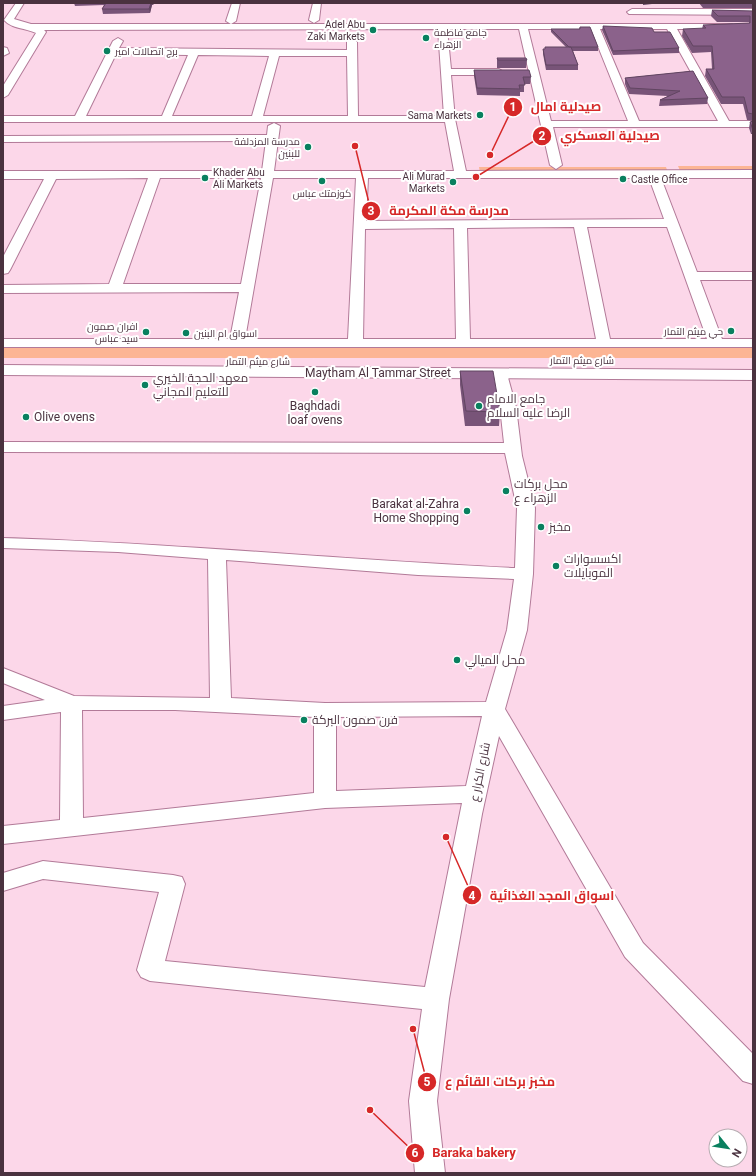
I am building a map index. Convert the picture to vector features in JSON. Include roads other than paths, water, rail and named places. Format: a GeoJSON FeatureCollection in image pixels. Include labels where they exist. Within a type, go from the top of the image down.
{"type":"FeatureCollection","features":[{"type":"Feature","properties":{"kind":"street"},"geometry":{"type":"LineString","coordinates":[[9,20],[20,3]]}},
{"type":"Feature","properties":{"kind":"street"},"geometry":{"type":"LineString","coordinates":[[231,21],[236,3]]}},
{"type":"Feature","properties":{"kind":"street"},"geometry":{"type":"LineString","coordinates":[[314,20],[317,3]]}},
{"type":"Feature","properties":{"kind":"street"},"geometry":{"type":"LineString","coordinates":[[627,3],[633,19]]}},
{"type":"Feature","properties":{"kind":"street"},"geometry":{"type":"LineString","coordinates":[[9,20],[16,24],[31,27],[124,27],[138,24],[314,20],[442,26],[594,26],[633,19],[671,27],[740,24],[734,12]]}},
{"type":"Feature","properties":{"kind":"street"},"geometry":{"type":"LineString","coordinates":[[9,20],[138,24],[352,26],[390,23],[633,19],[753,12]]}},
{"type":"Feature","properties":{"kind":"street"},"geometry":{"type":"LineString","coordinates":[[352,26],[353,119]]}},
{"type":"Feature","properties":{"kind":"street"},"geometry":{"type":"LineString","coordinates":[[442,26],[450,119],[461,171]]}},
{"type":"Feature","properties":{"kind":"street"},"geometry":{"type":"LineString","coordinates":[[523,26],[530,72],[547,124],[556,165]]}},
{"type":"Feature","properties":{"kind":"street"},"geometry":{"type":"LineString","coordinates":[[594,26],[636,124]]}},
{"type":"Feature","properties":{"kind":"street"},"geometry":{"type":"LineString","coordinates":[[3,95],[41,32],[31,27]]}},
{"type":"Feature","properties":{"kind":"street"},"geometry":{"type":"LineString","coordinates":[[79,118],[124,27]]}},
{"type":"Feature","properties":{"kind":"street"},"geometry":{"type":"LineString","coordinates":[[671,27],[725,124]]}},
{"type":"Feature","properties":{"kind":"street"},"geometry":{"type":"LineString","coordinates":[[113,51],[352,53]]}},
{"type":"Feature","properties":{"kind":"street"},"geometry":{"type":"LineString","coordinates":[[166,118],[194,52]]}},
{"type":"Feature","properties":{"kind":"street"},"geometry":{"type":"LineString","coordinates":[[257,119],[275,53]]}},
{"type":"Feature","properties":{"kind":"street"},"geometry":{"type":"LineString","coordinates":[[446,72],[510,72]]}},
{"type":"Feature","properties":{"kind":"street"},"geometry":{"type":"LineString","coordinates":[[3,119],[450,119]]}},
{"type":"Feature","properties":{"kind":"street"},"geometry":{"type":"LineString","coordinates":[[237,343],[268,174],[272,138],[276,119]]}},
{"type":"Feature","properties":{"kind":"street"},"geometry":{"type":"LineString","coordinates":[[547,124],[753,124]]}},
{"type":"Feature","properties":{"kind":"street"},"geometry":{"type":"LineString","coordinates":[[3,138],[272,138]]}},
{"type":"Feature","properties":{"kind":"street"},"geometry":{"type":"LineString","coordinates":[[3,175],[444,174],[482,166],[556,165],[753,173]]}},
{"type":"Feature","properties":{"kind":"street"},"geometry":{"type":"LineString","coordinates":[[461,171],[654,175],[673,170]]}},
{"type":"Feature","properties":{"kind":"street"},"geometry":{"type":"LineString","coordinates":[[3,270],[52,174]]}},
{"type":"Feature","properties":{"kind":"street"},"geometry":{"type":"LineString","coordinates":[[114,288],[156,174]]}},
{"type":"Feature","properties":{"kind":"street"},"geometry":{"type":"LineString","coordinates":[[355,343],[362,174]]}},
{"type":"Feature","properties":{"kind":"street"},"geometry":{"type":"LineString","coordinates":[[654,175],[670,223],[716,343]]}},
{"type":"Feature","properties":{"kind":"street"},"geometry":{"type":"LineString","coordinates":[[580,223],[604,343]]}},
{"type":"Feature","properties":{"kind":"street"},"geometry":{"type":"LineString","coordinates":[[359,225],[670,223]]}},
{"type":"Feature","properties":{"kind":"street"},"geometry":{"type":"LineString","coordinates":[[460,224],[463,343]]}},
{"type":"Feature","properties":{"kind":"street"},"geometry":{"type":"LineString","coordinates":[[691,276],[753,276]]}},
{"type":"Feature","properties":{"kind":"street"},"geometry":{"type":"LineString","coordinates":[[3,289],[247,288]]}},
{"type":"Feature","properties":{"kind":"street"},"geometry":{"type":"LineString","coordinates":[[3,343],[753,343]]}},
{"type":"Feature","properties":{"kind":"street","name":"شارع ميثم التمار"},"geometry":{"type":"LineString","coordinates":[[3,362],[753,360]]}},
{"type":"Feature","properties":{"kind":"street","name":"Maytham Al Tammar Street"},"geometry":{"type":"LineString","coordinates":[[3,370],[753,375]]}},
{"type":"Feature","properties":{"kind":"street","name":"شارع الكرار ع"},"geometry":{"type":"LineString","coordinates":[[430,1173],[423,1101],[436,1000],[494,709],[516,630],[524,574],[526,508],[513,448],[508,407],[499,374]]}},
{"type":"Feature","properties":{"kind":"street"},"geometry":{"type":"LineString","coordinates":[[3,447],[513,448]]}},
{"type":"Feature","properties":{"kind":"street"},"geometry":{"type":"LineString","coordinates":[[3,543],[118,547],[418,569],[524,574]]}},
{"type":"Feature","properties":{"kind":"street"},"geometry":{"type":"LineString","coordinates":[[217,554],[221,705]]}},
{"type":"Feature","properties":{"kind":"street"},"geometry":{"type":"LineString","coordinates":[[3,675],[72,703]]}},
{"type":"Feature","properties":{"kind":"street"},"geometry":{"type":"LineString","coordinates":[[71,826],[72,703]]}},
{"type":"Feature","properties":{"kind":"street"},"geometry":{"type":"LineString","coordinates":[[3,713],[72,703],[221,705],[325,710],[494,709],[634,950],[753,1072]]}},
{"type":"Feature","properties":{"kind":"street"},"geometry":{"type":"LineString","coordinates":[[325,710],[325,800]]}},
{"type":"Feature","properties":{"kind":"street"},"geometry":{"type":"LineString","coordinates":[[3,835],[71,826],[325,800],[476,794]]}},
{"type":"Feature","properties":{"kind":"street"},"geometry":{"type":"LineString","coordinates":[[3,882],[43,870],[173,884],[150,970],[436,1000]]}},
{"type":"Feature","properties":{"kind":"place","name":"Adel Abu Zaki Markets"},"geometry":{"type":"Point","coordinates":[373,30]}},
{"type":"Feature","properties":{"kind":"place","name":"جامع فاطمة الزهراء"},"geometry":{"type":"Point","coordinates":[426,38]}},
{"type":"Feature","properties":{"kind":"place","name":"برج اتصالات امير"},"geometry":{"type":"Point","coordinates":[107,51]}},
{"type":"Feature","properties":{"kind":"place","name":"Sama Markets"},"geometry":{"type":"Point","coordinates":[480,115]}},
{"type":"Feature","properties":{"kind":"place","name":"مدرسة مكة المكرمة"},"geometry":{"type":"Point","coordinates":[355,146]}},
{"type":"Feature","properties":{"kind":"place","name":"مدرسة المزدلفة للبنين"},"geometry":{"type":"Point","coordinates":[308,147]}},
{"type":"Feature","properties":{"kind":"place","name":"صيدلية امال"},"geometry":{"type":"Point","coordinates":[490,155]}},
{"type":"Feature","properties":{"kind":"place","name":"صيدلية العسكري"},"geometry":{"type":"Point","coordinates":[476,177]}},
{"type":"Feature","properties":{"kind":"place","name":"Khader Abu Ali Markets"},"geometry":{"type":"Point","coordinates":[205,178]}},
{"type":"Feature","properties":{"kind":"place","name":"Castle Office"},"geometry":{"type":"Point","coordinates":[623,179]}},
{"type":"Feature","properties":{"kind":"place","name":"كوزمتك عباس"},"geometry":{"type":"Point","coordinates":[322,181]}},
{"type":"Feature","properties":{"kind":"place","name":"Ali Murad Markets"},"geometry":{"type":"Point","coordinates":[453,182]}},
{"type":"Feature","properties":{"kind":"place","name":"حي ميثم التمار"},"geometry":{"type":"Point","coordinates":[731,331]}},
{"type":"Feature","properties":{"kind":"place","name":"افران صمون سيد عباس"},"geometry":{"type":"Point","coordinates":[146,332]}},
{"type":"Feature","properties":{"kind":"place","name":"اسواق ام البنين"},"geometry":{"type":"Point","coordinates":[186,333]}},
{"type":"Feature","properties":{"kind":"place","name":"معهد الحجة الخيري للتعليم المجاني"},"geometry":{"type":"Point","coordinates":[145,385]}},
{"type":"Feature","properties":{"kind":"place","name":"Baghdadi loaf ovens"},"geometry":{"type":"Point","coordinates":[315,392]}},
{"type":"Feature","properties":{"kind":"place","name":"جامع الامام الرضا عليه السلام"},"geometry":{"type":"Point","coordinates":[479,406]}},
{"type":"Feature","properties":{"kind":"place","name":"Olive ovens"},"geometry":{"type":"Point","coordinates":[26,417]}},
{"type":"Feature","properties":{"kind":"place","name":"محل بركات الزهراء ع"},"geometry":{"type":"Point","coordinates":[506,491]}},
{"type":"Feature","properties":{"kind":"place","name":"Barakat al-Zahra Home Shopping"},"geometry":{"type":"Point","coordinates":[467,511]}},
{"type":"Feature","properties":{"kind":"place","name":"مخبز"},"geometry":{"type":"Point","coordinates":[541,527]}},
{"type":"Feature","properties":{"kind":"place","name":"اكسسوارات الموبايلات"},"geometry":{"type":"Point","coordinates":[556,566]}},
{"type":"Feature","properties":{"kind":"place","name":"محل الميالي"},"geometry":{"type":"Point","coordinates":[457,660]}},
{"type":"Feature","properties":{"kind":"place","name":"فرن صمون البركة"},"geometry":{"type":"Point","coordinates":[304,720]}},
{"type":"Feature","properties":{"kind":"place","name":"اسواق المجد الغذائية"},"geometry":{"type":"Point","coordinates":[446,837]}},
{"type":"Feature","properties":{"kind":"place","name":"مخبز بركات القائم ع"},"geometry":{"type":"Point","coordinates":[413,1029]}},
{"type":"Feature","properties":{"kind":"place","name":"Baraka bakery"},"geometry":{"type":"Point","coordinates":[370,1110]}}]}
